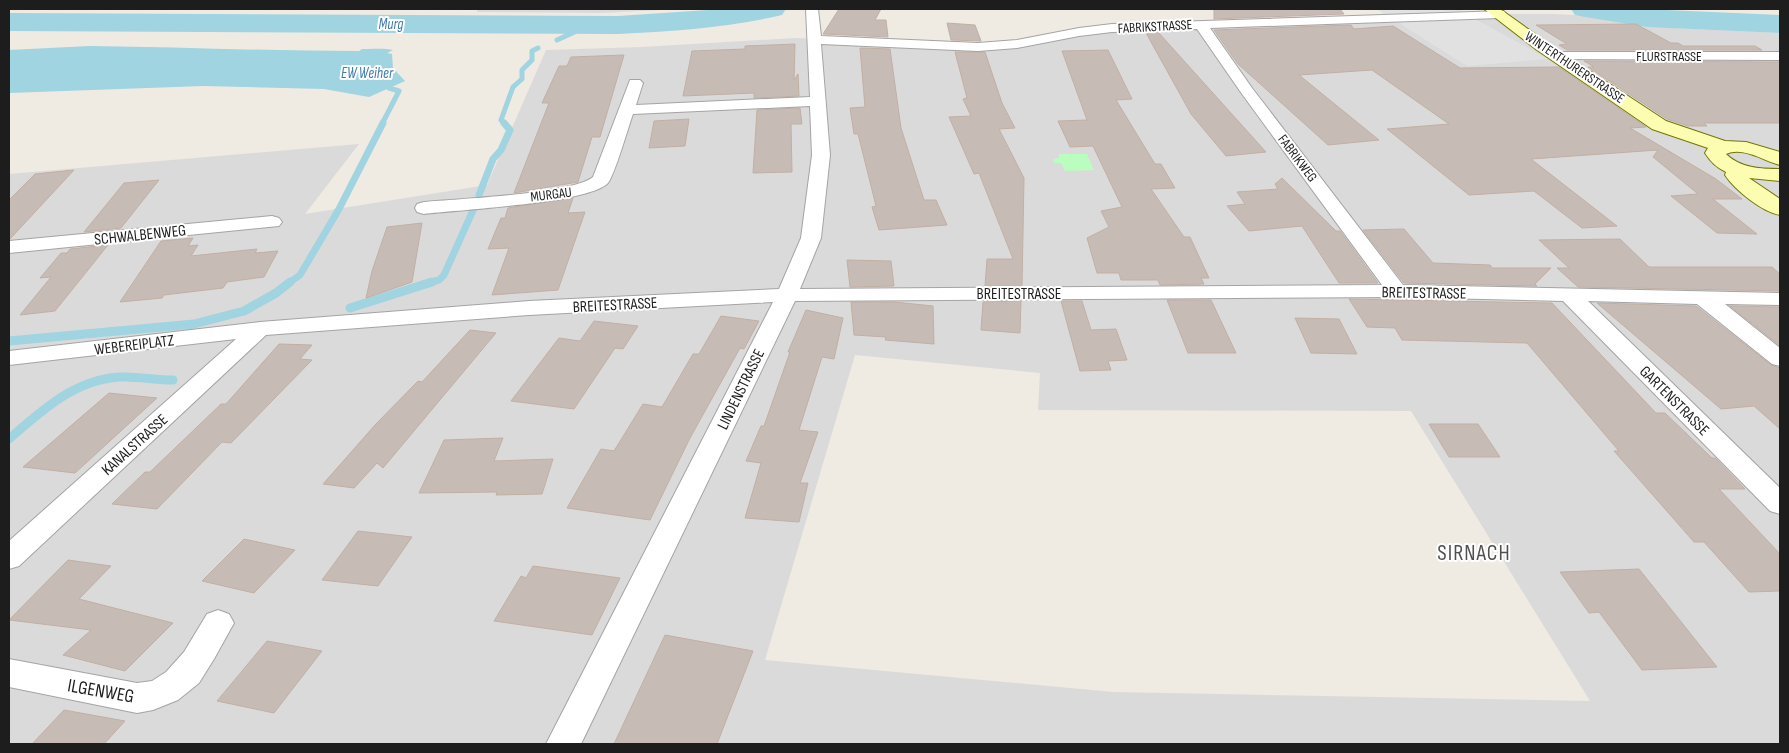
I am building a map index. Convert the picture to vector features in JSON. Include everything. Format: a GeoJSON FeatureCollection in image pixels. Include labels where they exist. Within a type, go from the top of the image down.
{"type":"FeatureCollection","features":[{"type":"Feature","properties":{"kind":"street","name":"LINDENSTRASSE"},"geometry":{"type":"LineString","coordinates":[[563,744],[787,295],[810,238],[821,155],[812,9]]}},
{"type":"Feature","properties":{"kind":"street","name":"FABRIKSTRASSE"},"geometry":{"type":"LineString","coordinates":[[814,40],[978,48],[1017,44],[1087,31],[1200,24],[1495,12]]}},
{"type":"Feature","properties":{"kind":"street","name":"WINTERTHURERSTRASSE"},"geometry":{"type":"LineString","coordinates":[[1495,12],[1679,140],[1719,150]]}},
{"type":"Feature","properties":{"kind":"street","name":"FABRIKWEG"},"geometry":{"type":"LineString","coordinates":[[1200,24],[1247,91],[1397,291]]}},
{"type":"Feature","properties":{"kind":"street","name":"FLURSTRASSE"},"geometry":{"type":"LineString","coordinates":[[1557,56],[1780,56]]}},
{"type":"Feature","properties":{"kind":"street","name":"MURGAU"},"geometry":{"type":"LineString","coordinates":[[424,208],[568,193],[595,184],[601,179],[635,83]]}},
{"type":"Feature","properties":{"kind":"street"},"geometry":{"type":"LineString","coordinates":[[627,110],[817,101]]}},
{"type":"Feature","properties":{"kind":"street"},"geometry":{"type":"LineString","coordinates":[[1748,148],[1776,159],[1737,169],[1720,161],[1719,150],[1748,148]]}},
{"type":"Feature","properties":{"kind":"street"},"geometry":{"type":"LineString","coordinates":[[1763,197],[1756,186],[1776,159]]}},
{"type":"Feature","properties":{"kind":"street"},"geometry":{"type":"LineString","coordinates":[[1737,169],[1735,174],[1740,182],[1780,209]]}},
{"type":"Feature","properties":{"kind":"street","name":"SCHWALBENWEG"},"geometry":{"type":"LineString","coordinates":[[9,247],[272,222]]}},
{"type":"Feature","properties":{"kind":"street","name":"BREITESTRASSE"},"geometry":{"type":"LineString","coordinates":[[260,329],[529,308],[787,295],[1397,291],[1780,299]]}},
{"type":"Feature","properties":{"kind":"street","name":"GARTENSTRASSE"},"geometry":{"type":"LineString","coordinates":[[1569,295],[1780,504]]}},
{"type":"Feature","properties":{"kind":"street"},"geometry":{"type":"LineString","coordinates":[[1702,297],[1780,359]]}},
{"type":"Feature","properties":{"kind":"street","name":"WEBEREIPLATZ"},"geometry":{"type":"LineString","coordinates":[[9,358],[260,329]]}},
{"type":"Feature","properties":{"kind":"street","name":"KANALSTRASSE"},"geometry":{"type":"LineString","coordinates":[[9,558],[260,329]]}},
{"type":"Feature","properties":{"kind":"street","name":"ILGENWEG"},"geometry":{"type":"LineString","coordinates":[[9,673],[137,698],[151,697],[180,683],[189,672],[218,623]]}},
{"type":"Feature","properties":{"kind":"shaded area"},"geometry":{"type":"Polygon","coordinates":[[[477,9],[682,9],[600,13],[477,12],[477,9]]]}},
{"type":"Feature","properties":{"kind":"shaded area"},"geometry":{"type":"Polygon","coordinates":[[[1377,9],[1460,9],[1465,13],[1386,16],[1377,9]]]}},
{"type":"Feature","properties":{"kind":"shaded area"},"geometry":{"type":"Polygon","coordinates":[[[1499,14],[1554,14],[1595,16],[1674,28],[1780,33],[1780,274],[1772,267],[1736,267],[1757,287],[1780,287],[1780,744],[9,744],[9,174],[359,144],[305,214],[487,185],[546,50],[642,47],[796,38],[978,47],[1079,32],[1499,14]],[[855,355],[765,660],[1114,692],[1590,701],[1411,411],[1038,410],[1040,373],[855,355]]]}},
{"type":"Feature","properties":{"kind":"shaded area"},"geometry":{"type":"Polygon","coordinates":[[[1475,19],[1548,59],[1467,66],[1394,20],[1475,19]]]}},
{"type":"Feature","properties":{"kind":"green space"},"geometry":{"type":"Polygon","coordinates":[[[1059,154],[1087,154],[1094,170],[1065,171],[1061,163],[1054,163],[1053,159],[1059,158],[1059,154]]]}},
{"type":"Feature","properties":{"kind":"water","name":"EW Weiher"},"geometry":{"type":"Polygon","coordinates":[[[90,46],[325,51],[390,49],[393,50],[387,53],[392,54],[393,68],[405,81],[369,97],[324,89],[203,86],[9,93],[9,50],[90,46]]]}},
{"type":"Feature","properties":{"kind":"building"},"geometry":{"type":"Polygon","coordinates":[[[839,9],[881,9],[875,20],[886,20],[888,37],[823,34],[839,9]]]}},
{"type":"Feature","properties":{"kind":"building"},"geometry":{"type":"Polygon","coordinates":[[[1214,9],[1340,9],[1344,14],[1214,19],[1214,9]]]}},
{"type":"Feature","properties":{"kind":"building"},"geometry":{"type":"Polygon","coordinates":[[[947,23],[975,25],[981,41],[951,40],[947,23]]]}},
{"type":"Feature","properties":{"kind":"building"},"geometry":{"type":"Polygon","coordinates":[[[1636,24],[1671,43],[1678,43],[1683,46],[1755,46],[1762,50],[1567,50],[1559,45],[1567,44],[1536,25],[1636,24]]]}},
{"type":"Feature","properties":{"kind":"building"},"geometry":{"type":"Polygon","coordinates":[[[1351,25],[1354,29],[1393,26],[1460,68],[1559,67],[1646,127],[1630,128],[1716,179],[1742,199],[1713,199],[1757,234],[1717,233],[1671,196],[1698,194],[1653,157],[1658,150],[1531,159],[1617,226],[1582,228],[1534,191],[1469,195],[1387,129],[1449,124],[1372,70],[1299,75],[1379,140],[1328,145],[1238,64],[1214,30],[1351,25]]]}},
{"type":"Feature","properties":{"kind":"building"},"geometry":{"type":"Polygon","coordinates":[[[1158,32],[1266,152],[1226,156],[1191,114],[1146,33],[1158,32]]]}},
{"type":"Feature","properties":{"kind":"building"},"geometry":{"type":"Polygon","coordinates":[[[795,44],[794,80],[798,74],[799,96],[754,98],[754,93],[683,96],[692,51],[745,49],[745,46],[795,44]]]}},
{"type":"Feature","properties":{"kind":"building"},"geometry":{"type":"Polygon","coordinates":[[[860,48],[890,49],[901,128],[924,200],[936,200],[947,225],[879,230],[872,207],[876,206],[858,134],[854,134],[850,108],[865,107],[860,48]]]}},
{"type":"Feature","properties":{"kind":"building"},"geometry":{"type":"Polygon","coordinates":[[[1108,50],[1132,99],[1116,100],[1155,164],[1161,164],[1175,188],[1151,189],[1184,237],[1190,237],[1209,278],[1201,278],[1204,284],[1160,285],[1158,280],[1121,280],[1119,273],[1097,273],[1087,238],[1109,227],[1101,211],[1122,207],[1093,146],[1070,147],[1058,121],[1087,120],[1062,51],[1108,50]]]}},
{"type":"Feature","properties":{"kind":"building"},"geometry":{"type":"Polygon","coordinates":[[[955,52],[985,52],[1002,103],[1015,128],[999,129],[1024,178],[1022,286],[985,286],[987,259],[1013,259],[979,173],[974,174],[949,117],[971,116],[963,99],[967,98],[955,52]]]}},
{"type":"Feature","properties":{"kind":"building"},"geometry":{"type":"Polygon","coordinates":[[[624,55],[600,137],[592,137],[578,182],[514,193],[549,103],[542,103],[559,66],[567,66],[571,57],[624,55]]]}},
{"type":"Feature","properties":{"kind":"building"},"geometry":{"type":"Polygon","coordinates":[[[1584,61],[1780,62],[1780,123],[1704,123],[1707,126],[1688,126],[1667,119],[1588,67],[1594,67],[1584,61]]]}},
{"type":"Feature","properties":{"kind":"building"},"geometry":{"type":"Polygon","coordinates":[[[800,108],[802,124],[791,124],[792,172],[753,173],[757,110],[800,108]]]}},
{"type":"Feature","properties":{"kind":"building"},"geometry":{"type":"Polygon","coordinates":[[[689,119],[685,146],[649,148],[654,121],[689,119]]]}},
{"type":"Feature","properties":{"kind":"building"},"geometry":{"type":"Polygon","coordinates":[[[74,170],[9,239],[9,200],[35,174],[74,170]]]}},
{"type":"Feature","properties":{"kind":"building"},"geometry":{"type":"Polygon","coordinates":[[[1282,178],[1336,231],[1340,231],[1378,283],[1339,283],[1302,226],[1249,231],[1227,206],[1245,204],[1237,192],[1278,189],[1275,184],[1282,178]]]}},
{"type":"Feature","properties":{"kind":"building"},"geometry":{"type":"Polygon","coordinates":[[[159,180],[121,228],[84,232],[124,183],[159,180]]]}},
{"type":"Feature","properties":{"kind":"building"},"geometry":{"type":"Polygon","coordinates":[[[573,198],[568,213],[585,212],[558,290],[492,295],[509,248],[488,249],[501,218],[505,218],[508,208],[573,198]]]}},
{"type":"Feature","properties":{"kind":"building"},"geometry":{"type":"Polygon","coordinates":[[[422,223],[412,282],[366,298],[372,271],[387,227],[422,223]]]}},
{"type":"Feature","properties":{"kind":"building"},"geometry":{"type":"Polygon","coordinates":[[[1404,229],[1433,263],[1490,265],[1492,268],[1551,268],[1535,284],[1537,286],[1404,283],[1363,230],[1404,229]]]}},
{"type":"Feature","properties":{"kind":"building"},"geometry":{"type":"Polygon","coordinates":[[[193,238],[188,246],[198,245],[191,256],[257,249],[255,253],[278,251],[264,277],[227,282],[223,288],[164,295],[162,298],[120,302],[161,241],[193,238]]]}},
{"type":"Feature","properties":{"kind":"building"},"geometry":{"type":"Polygon","coordinates":[[[1620,239],[1649,267],[1772,267],[1780,274],[1780,291],[1578,287],[1557,268],[1569,268],[1539,240],[1620,239]]]}},
{"type":"Feature","properties":{"kind":"building"},"geometry":{"type":"Polygon","coordinates":[[[108,245],[55,311],[20,315],[51,277],[40,278],[61,253],[67,253],[70,249],[108,245]]]}},
{"type":"Feature","properties":{"kind":"building"},"geometry":{"type":"Polygon","coordinates":[[[847,260],[891,261],[894,286],[850,287],[847,260]]]}},
{"type":"Feature","properties":{"kind":"building"},"geometry":{"type":"Polygon","coordinates":[[[1349,299],[1552,303],[1656,413],[1665,413],[1712,458],[1715,458],[1745,489],[1719,489],[1780,554],[1780,591],[1749,592],[1704,542],[1694,542],[1614,451],[1619,451],[1527,343],[1402,340],[1395,328],[1367,327],[1349,299]]]}},
{"type":"Feature","properties":{"kind":"building"},"geometry":{"type":"Polygon","coordinates":[[[1167,300],[1211,300],[1236,353],[1188,353],[1167,300]]]}},
{"type":"Feature","properties":{"kind":"building"},"geometry":{"type":"Polygon","coordinates":[[[1021,301],[1020,333],[981,330],[983,302],[1021,301]]]}},
{"type":"Feature","properties":{"kind":"building"},"geometry":{"type":"Polygon","coordinates":[[[1061,301],[1082,301],[1091,330],[1116,329],[1127,360],[1108,361],[1111,370],[1080,371],[1061,301]]]}},
{"type":"Feature","properties":{"kind":"building"},"geometry":{"type":"Polygon","coordinates":[[[851,302],[895,302],[933,306],[934,344],[885,340],[886,337],[854,335],[851,302]]]}},
{"type":"Feature","properties":{"kind":"building"},"geometry":{"type":"Polygon","coordinates":[[[1597,303],[1696,306],[1771,365],[1780,368],[1780,429],[1754,406],[1721,409],[1597,303]]]}},
{"type":"Feature","properties":{"kind":"building"},"geometry":{"type":"Polygon","coordinates":[[[1730,306],[1780,307],[1780,346],[1730,306]]]}},
{"type":"Feature","properties":{"kind":"building"},"geometry":{"type":"Polygon","coordinates":[[[806,310],[843,318],[834,359],[822,357],[799,430],[818,432],[800,483],[808,483],[799,522],[745,518],[761,463],[746,461],[761,426],[764,426],[790,352],[788,352],[806,310]]]}},
{"type":"Feature","properties":{"kind":"building"},"geometry":{"type":"Polygon","coordinates":[[[721,316],[759,321],[744,349],[740,348],[690,438],[650,520],[567,508],[601,449],[614,451],[643,404],[662,407],[693,354],[699,354],[721,316]]]}},
{"type":"Feature","properties":{"kind":"building"},"geometry":{"type":"Polygon","coordinates":[[[1295,318],[1339,319],[1357,354],[1311,353],[1295,318]]]}},
{"type":"Feature","properties":{"kind":"building"},"geometry":{"type":"Polygon","coordinates":[[[594,321],[638,326],[623,349],[615,348],[574,409],[511,401],[559,338],[580,341],[594,321]]]}},
{"type":"Feature","properties":{"kind":"building"},"geometry":{"type":"Polygon","coordinates":[[[470,330],[496,333],[383,468],[377,463],[354,488],[323,484],[375,425],[418,381],[422,382],[470,330]]]}},
{"type":"Feature","properties":{"kind":"building"},"geometry":{"type":"Polygon","coordinates":[[[279,344],[312,345],[300,359],[312,360],[231,443],[222,442],[157,509],[112,504],[145,472],[150,472],[221,404],[226,404],[279,344]]]}},
{"type":"Feature","properties":{"kind":"building"},"geometry":{"type":"Polygon","coordinates":[[[109,393],[157,398],[75,473],[23,467],[109,393]]]}},
{"type":"Feature","properties":{"kind":"building"},"geometry":{"type":"Polygon","coordinates":[[[1429,424],[1478,424],[1500,457],[1449,457],[1429,424]]]}},
{"type":"Feature","properties":{"kind":"building"},"geometry":{"type":"Polygon","coordinates":[[[503,438],[494,461],[553,459],[542,494],[496,495],[497,492],[419,493],[444,440],[503,438]]]}},
{"type":"Feature","properties":{"kind":"building"},"geometry":{"type":"Polygon","coordinates":[[[358,531],[412,537],[378,586],[322,580],[358,531]]]}},
{"type":"Feature","properties":{"kind":"building"},"geometry":{"type":"Polygon","coordinates":[[[244,539],[295,550],[254,593],[202,581],[244,539]]]}},
{"type":"Feature","properties":{"kind":"building"},"geometry":{"type":"Polygon","coordinates":[[[68,560],[111,566],[79,599],[173,623],[125,671],[63,655],[91,630],[9,620],[68,560]]]}},
{"type":"Feature","properties":{"kind":"building"},"geometry":{"type":"Polygon","coordinates":[[[533,566],[620,578],[592,635],[494,621],[521,576],[526,578],[533,566]]]}},
{"type":"Feature","properties":{"kind":"building"},"geometry":{"type":"Polygon","coordinates":[[[1639,569],[1717,667],[1642,670],[1599,612],[1589,613],[1560,572],[1639,569]]]}},
{"type":"Feature","properties":{"kind":"building"},"geometry":{"type":"Polygon","coordinates":[[[665,635],[753,651],[717,744],[614,744],[665,635]]]}},
{"type":"Feature","properties":{"kind":"building"},"geometry":{"type":"Polygon","coordinates":[[[267,641],[322,651],[274,713],[217,701],[267,641]]]}},
{"type":"Feature","properties":{"kind":"building"},"geometry":{"type":"Polygon","coordinates":[[[64,710],[125,721],[104,744],[32,744],[64,710]]]}},
{"type":"Feature","properties":{"kind":"waterway","name":"Murg"},"geometry":{"type":"LineString","coordinates":[[9,22],[618,25],[734,16],[772,9]]}},
{"type":"Feature","properties":{"kind":"waterway","name":"Murg"},"geometry":{"type":"LineString","coordinates":[[1585,9],[1648,18],[1780,24]]}},
{"type":"Feature","properties":{"kind":"waterway"},"geometry":{"type":"LineString","coordinates":[[557,40],[592,24]]}},
{"type":"Feature","properties":{"kind":"waterway"},"geometry":{"type":"LineString","coordinates":[[504,123],[501,120],[513,87],[522,79],[522,70],[532,60],[532,51],[538,48]]}},
{"type":"Feature","properties":{"kind":"waterway"},"geometry":{"type":"LineString","coordinates":[[382,124],[399,91],[389,88]]}},
{"type":"Feature","properties":{"kind":"waterway"},"geometry":{"type":"LineString","coordinates":[[289,283],[300,275],[339,209],[383,123]]}},
{"type":"Feature","properties":{"kind":"waterway"},"geometry":{"type":"LineString","coordinates":[[479,195],[493,159],[501,150],[510,130],[504,123]]}},
{"type":"Feature","properties":{"kind":"waterway"},"geometry":{"type":"LineString","coordinates":[[428,283],[439,280],[444,275],[474,208]]}},
{"type":"Feature","properties":{"kind":"waterway"},"geometry":{"type":"LineString","coordinates":[[9,341],[194,324],[244,311],[276,293],[290,282]]}},
{"type":"Feature","properties":{"kind":"waterway"},"geometry":{"type":"LineString","coordinates":[[350,308],[432,282]]}},
{"type":"Feature","properties":{"kind":"waterway"},"geometry":{"type":"LineString","coordinates":[[9,439],[46,408],[87,384],[119,377],[173,380]]}},
{"type":"Feature","properties":{"kind":"district","name":"SIRNACH"},"geometry":{"type":"Point","coordinates":[1474,552]}}]}
